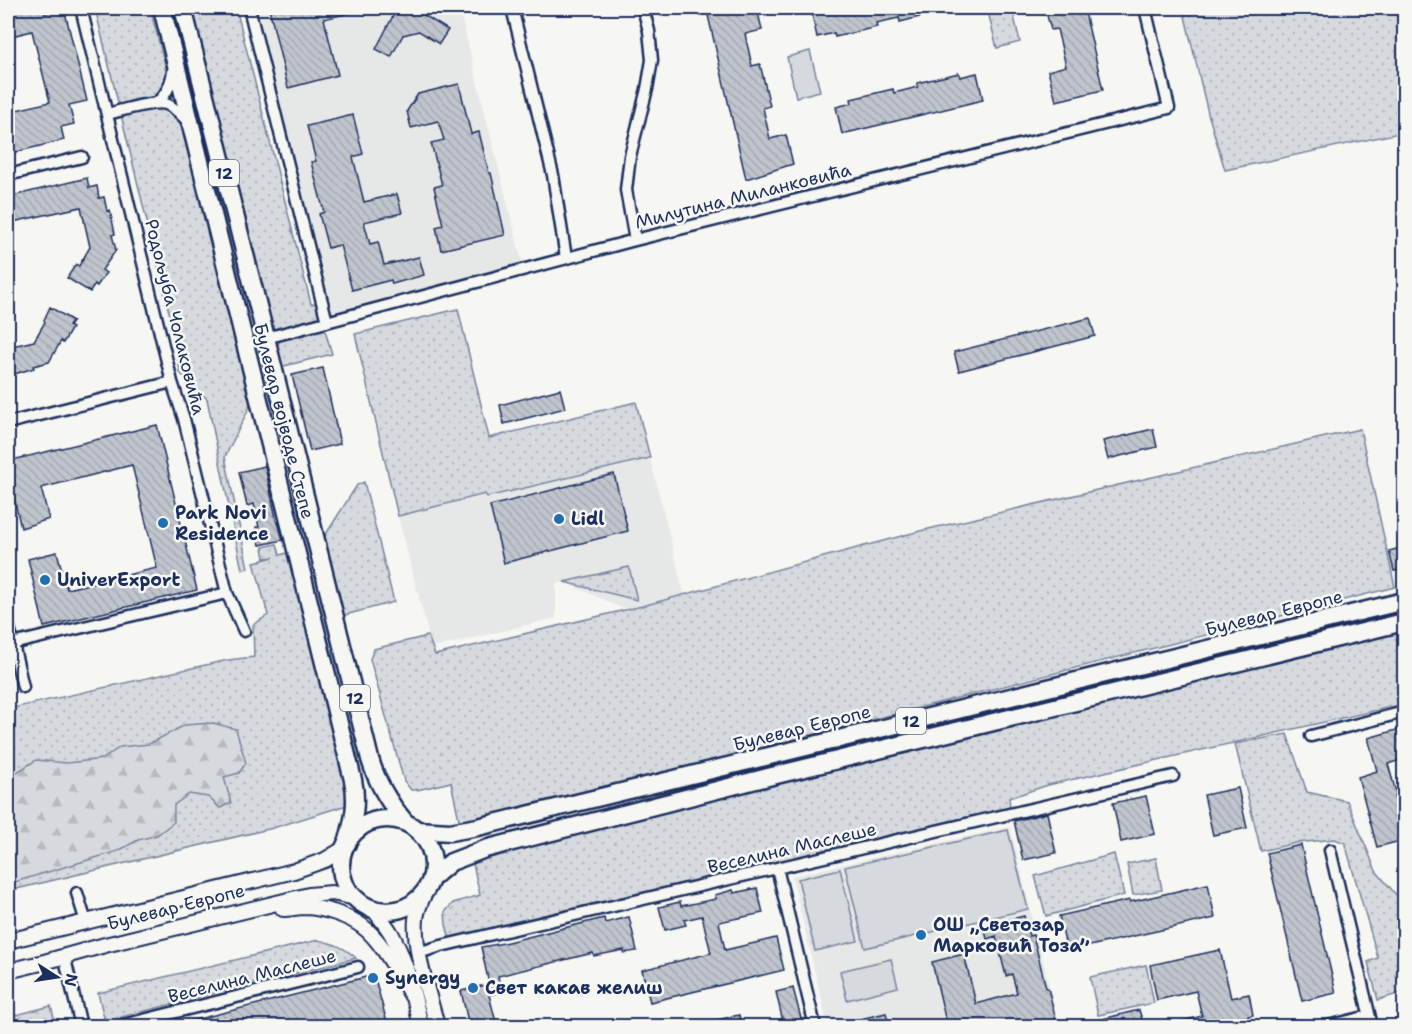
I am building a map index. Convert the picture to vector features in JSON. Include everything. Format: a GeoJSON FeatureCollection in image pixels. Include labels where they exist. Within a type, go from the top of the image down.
{"type":"FeatureCollection","features":[{"type":"Feature","properties":{"kind":"main road","name":"Булевар војводе Степе"},"geometry":{"type":"LineString","coordinates":[[162,8],[354,787],[356,800],[354,816],[346,846]]}},
{"type":"Feature","properties":{"kind":"main road","name":"Булевар војводе Степе"},"geometry":{"type":"LineString","coordinates":[[183,8],[370,759],[380,786],[392,806],[411,826]]}},
{"type":"Feature","properties":{"kind":"main road","name":"Булевар Европе"},"geometry":{"type":"LineString","coordinates":[[411,826],[450,832],[478,827],[1404,602]]}},
{"type":"Feature","properties":{"kind":"main road","name":"12"},"geometry":{"type":"LineString","coordinates":[[373,908],[389,910],[405,907],[419,897],[430,882],[451,862],[485,849],[772,776],[1404,622]]}},
{"type":"Feature","properties":{"kind":"main road","name":"12"},"geometry":{"type":"LineString","coordinates":[[356,898],[347,887],[343,874],[342,861],[346,846],[355,832],[368,823],[382,819],[398,820],[411,826],[426,840],[433,866],[430,882]]}},
{"type":"Feature","properties":{"kind":"main road","name":"Булевар Европе"},"geometry":{"type":"LineString","coordinates":[[8,941],[294,871],[325,860],[346,846]]}},
{"type":"Feature","properties":{"kind":"main road"},"geometry":{"type":"LineString","coordinates":[[430,882],[419,906],[416,920],[418,953],[438,1026]]}},
{"type":"Feature","properties":{"kind":"main road","name":"Булевар Европе"},"geometry":{"type":"LineString","coordinates":[[8,971],[309,895],[332,893],[356,898]]}},
{"type":"Feature","properties":{"kind":"main road"},"geometry":{"type":"LineString","coordinates":[[356,898],[373,908],[393,937],[407,973],[421,1026]]}},
{"type":"Feature","properties":{"kind":"main road"},"geometry":{"type":"LineString","coordinates":[[189,924],[303,907],[321,909],[344,916],[362,926],[377,941],[415,1001]]}},
{"type":"Feature","properties":{"kind":"street","name":"Родољуба Чолаковића"},"geometry":{"type":"LineString","coordinates":[[81,8],[172,382],[184,419],[227,593],[244,631]]}},
{"type":"Feature","properties":{"kind":"street"},"geometry":{"type":"LineString","coordinates":[[249,8],[327,322]]}},
{"type":"Feature","properties":{"kind":"street"},"geometry":{"type":"LineString","coordinates":[[512,8],[552,175],[567,258]]}},
{"type":"Feature","properties":{"kind":"street"},"geometry":{"type":"LineString","coordinates":[[635,240],[626,190],[630,156],[652,60],[649,31],[643,8]]}},
{"type":"Feature","properties":{"kind":"street","name":"Милутина Миланковића"},"geometry":{"type":"LineString","coordinates":[[266,338],[635,240],[1169,108],[1145,8]]}},
{"type":"Feature","properties":{"kind":"street"},"geometry":{"type":"LineString","coordinates":[[156,103],[169,90],[174,62]]}},
{"type":"Feature","properties":{"kind":"street"},"geometry":{"type":"LineString","coordinates":[[107,114],[156,103],[165,104],[177,110],[190,123]]}},
{"type":"Feature","properties":{"kind":"street"},"geometry":{"type":"LineString","coordinates":[[8,176],[82,157]]}},
{"type":"Feature","properties":{"kind":"street"},"geometry":{"type":"LineString","coordinates":[[8,423],[172,382]]}},
{"type":"Feature","properties":{"kind":"street"},"geometry":{"type":"LineString","coordinates":[[12,644],[227,593]]}},
{"type":"Feature","properties":{"kind":"street"},"geometry":{"type":"LineString","coordinates":[[8,623],[23,687]]}},
{"type":"Feature","properties":{"kind":"street"},"geometry":{"type":"LineString","coordinates":[[1311,736],[1404,712]]}},
{"type":"Feature","properties":{"kind":"street","name":"Веселина Маслеше"},"geometry":{"type":"LineString","coordinates":[[418,953],[1173,776]]}},
{"type":"Feature","properties":{"kind":"street"},"geometry":{"type":"LineString","coordinates":[[1328,1026],[1371,1021],[1330,850]]}},
{"type":"Feature","properties":{"kind":"street"},"geometry":{"type":"LineString","coordinates":[[777,868],[815,1026]]}},
{"type":"Feature","properties":{"kind":"street"},"geometry":{"type":"LineString","coordinates":[[77,894],[86,922]]}},
{"type":"Feature","properties":{"kind":"street"},"geometry":{"type":"LineString","coordinates":[[64,956],[81,1026]]}},
{"type":"Feature","properties":{"kind":"street","name":"Веселина Маслеше"},"geometry":{"type":"LineString","coordinates":[[119,1026],[358,967]]}},
{"type":"Feature","properties":{"kind":"shaded area"},"geometry":{"type":"Polygon","coordinates":[[[251,8],[459,8],[526,278],[330,326],[251,8]]]}},
{"type":"Feature","properties":{"kind":"shaded area"},"geometry":{"type":"Polygon","coordinates":[[[650,458],[684,594],[622,608],[564,582],[556,584],[556,618],[432,648],[398,516],[650,458]]]}},
{"type":"Feature","properties":{"kind":"shaded area","name":"ОШ „Светозар Марковић Тоза”"},"geometry":{"type":"Polygon","coordinates":[[[1010,827],[1059,1026],[828,1026],[792,876],[1010,827]]]}},
{"type":"Feature","properties":{"kind":"green space"},"geometry":{"type":"Polygon","coordinates":[[[95,8],[150,8],[253,400],[225,457],[248,568],[242,570],[207,399],[180,373],[177,345],[95,8]]]}},
{"type":"Feature","properties":{"kind":"green space"},"geometry":{"type":"Polygon","coordinates":[[[190,8],[236,8],[311,304],[319,303],[322,319],[271,332],[190,8]]]}},
{"type":"Feature","properties":{"kind":"green space"},"geometry":{"type":"Polygon","coordinates":[[[987,8],[1012,8],[1020,42],[997,48],[987,8]]]}},
{"type":"Feature","properties":{"kind":"green space"},"geometry":{"type":"Polygon","coordinates":[[[1183,8],[1404,8],[1404,132],[1225,170],[1208,113],[1183,8]]]}},
{"type":"Feature","properties":{"kind":"green space"},"geometry":{"type":"Polygon","coordinates":[[[810,51],[820,91],[796,97],[787,57],[810,51]]]}},
{"type":"Feature","properties":{"kind":"green space"},"geometry":{"type":"Polygon","coordinates":[[[458,309],[489,438],[636,402],[650,458],[487,497],[485,494],[398,516],[355,334],[458,309]]]}},
{"type":"Feature","properties":{"kind":"green space"},"geometry":{"type":"Polygon","coordinates":[[[324,327],[332,354],[280,367],[275,350],[281,339],[324,327]]]}},
{"type":"Feature","properties":{"kind":"green space"},"geometry":{"type":"Polygon","coordinates":[[[1360,429],[1395,587],[460,824],[451,782],[411,790],[404,781],[370,659],[374,649],[428,636],[435,655],[642,606],[920,531],[1360,429]]]}},
{"type":"Feature","properties":{"kind":"green space"},"geometry":{"type":"Polygon","coordinates":[[[364,482],[394,602],[341,616],[323,539],[357,485],[364,482]]]}},
{"type":"Feature","properties":{"kind":"green space"},"geometry":{"type":"Polygon","coordinates":[[[277,544],[280,555],[291,552],[347,781],[347,805],[273,828],[8,891],[8,709],[228,660],[254,657],[253,625],[268,615],[254,562],[274,557],[265,558],[263,547],[277,544]]]}},
{"type":"Feature","properties":{"kind":"green space"},"geometry":{"type":"Polygon","coordinates":[[[629,567],[637,600],[564,582],[629,567]]]}},
{"type":"Feature","properties":{"kind":"green space"},"geometry":{"type":"Polygon","coordinates":[[[1404,625],[1404,704],[1048,785],[1009,798],[1010,807],[450,939],[445,912],[453,903],[480,895],[473,864],[492,856],[1404,625]]]}},
{"type":"Feature","properties":{"kind":"green space"},"geometry":{"type":"Polygon","coordinates":[[[213,723],[236,729],[246,763],[239,773],[224,777],[231,803],[220,808],[208,797],[189,794],[174,805],[174,822],[157,835],[138,840],[118,851],[8,884],[8,778],[36,760],[67,763],[103,759],[120,747],[149,744],[185,725],[213,723]]]}},
{"type":"Feature","properties":{"kind":"green space"},"geometry":{"type":"Polygon","coordinates":[[[1287,734],[1307,792],[1347,801],[1376,871],[1404,904],[1404,992],[1378,1000],[1368,962],[1378,958],[1345,843],[1335,839],[1296,843],[1261,851],[1235,744],[1287,734]]]}},
{"type":"Feature","properties":{"kind":"green space"},"geometry":{"type":"Polygon","coordinates":[[[1008,830],[1028,909],[865,948],[845,867],[1008,830]]]}},
{"type":"Feature","properties":{"kind":"green space"},"geometry":{"type":"Polygon","coordinates":[[[1114,854],[1124,895],[1046,916],[1035,876],[1114,854]]]}},
{"type":"Feature","properties":{"kind":"green space"},"geometry":{"type":"Polygon","coordinates":[[[1156,858],[1162,890],[1133,895],[1127,864],[1156,858]]]}},
{"type":"Feature","properties":{"kind":"green space"},"geometry":{"type":"Polygon","coordinates":[[[840,869],[858,941],[815,951],[798,879],[840,869]]]}},
{"type":"Feature","properties":{"kind":"green space"},"geometry":{"type":"Polygon","coordinates":[[[318,940],[339,946],[356,958],[121,1017],[123,1026],[106,1026],[98,993],[318,940]]]}},
{"type":"Feature","properties":{"kind":"green space"},"geometry":{"type":"Polygon","coordinates":[[[891,959],[898,987],[847,1000],[840,971],[891,959]]]}},
{"type":"Feature","properties":{"kind":"green space"},"geometry":{"type":"Polygon","coordinates":[[[1146,965],[1154,1003],[1098,1015],[1090,977],[1146,965]]]}},
{"type":"Feature","properties":{"kind":"green space"},"geometry":{"type":"Polygon","coordinates":[[[51,1006],[56,1026],[8,1026],[8,1017],[51,1006]]]}},
{"type":"Feature","properties":{"kind":"building"},"geometry":{"type":"Polygon","coordinates":[[[8,8],[43,8],[45,13],[64,8],[87,101],[69,105],[74,124],[61,127],[64,140],[8,154],[8,112],[50,102],[32,31],[8,37],[8,8]]]}},
{"type":"Feature","properties":{"kind":"building"},"geometry":{"type":"Polygon","coordinates":[[[269,8],[357,8],[358,11],[324,19],[338,75],[288,88],[269,8]]]}},
{"type":"Feature","properties":{"kind":"building"},"geometry":{"type":"Polygon","coordinates":[[[393,8],[413,8],[448,30],[439,44],[419,31],[403,35],[391,57],[376,49],[394,14],[393,8]]]}},
{"type":"Feature","properties":{"kind":"building"},"geometry":{"type":"Polygon","coordinates":[[[722,8],[757,8],[762,30],[745,34],[752,66],[760,64],[770,106],[763,108],[770,139],[786,135],[793,164],[746,179],[707,11],[722,8]]]}},
{"type":"Feature","properties":{"kind":"building"},"geometry":{"type":"Polygon","coordinates":[[[823,8],[943,8],[943,11],[900,22],[899,18],[876,23],[877,27],[835,37],[834,33],[817,37],[811,10],[823,8]]]}},
{"type":"Feature","properties":{"kind":"building"},"geometry":{"type":"Polygon","coordinates":[[[1045,8],[1084,8],[1103,90],[1056,101],[1048,71],[1066,66],[1057,29],[1051,30],[1045,8]]]}},
{"type":"Feature","properties":{"kind":"building"},"geometry":{"type":"Polygon","coordinates":[[[959,73],[960,77],[977,73],[983,100],[842,134],[836,107],[852,103],[851,99],[893,89],[894,93],[918,87],[917,83],[959,73]]]}},
{"type":"Feature","properties":{"kind":"building"},"geometry":{"type":"Polygon","coordinates":[[[459,84],[471,134],[479,132],[505,235],[441,250],[436,227],[443,225],[434,187],[442,185],[431,143],[444,140],[438,121],[411,128],[407,111],[418,94],[459,84]]]}},
{"type":"Feature","properties":{"kind":"building"},"geometry":{"type":"Polygon","coordinates":[[[353,115],[363,154],[353,157],[364,202],[397,194],[402,213],[364,222],[370,244],[378,242],[384,265],[419,257],[424,275],[392,284],[391,280],[352,290],[340,245],[328,248],[319,214],[324,212],[311,162],[316,161],[307,126],[353,115]]]}},
{"type":"Feature","properties":{"kind":"building"},"geometry":{"type":"Polygon","coordinates":[[[87,178],[89,188],[97,186],[99,198],[104,197],[107,211],[110,210],[116,250],[102,270],[106,273],[90,292],[67,278],[76,264],[79,266],[90,247],[81,207],[8,223],[8,197],[87,178]]]}},
{"type":"Feature","properties":{"kind":"building"},"geometry":{"type":"Polygon","coordinates":[[[50,307],[73,321],[69,326],[72,328],[63,343],[61,341],[49,362],[11,375],[8,368],[8,347],[34,341],[45,322],[50,307]]]}},
{"type":"Feature","properties":{"kind":"building"},"geometry":{"type":"Polygon","coordinates":[[[1090,318],[1095,336],[959,371],[954,352],[1090,318]]]}},
{"type":"Feature","properties":{"kind":"building"},"geometry":{"type":"Polygon","coordinates":[[[323,368],[340,444],[310,451],[292,375],[323,368]]]}},
{"type":"Feature","properties":{"kind":"building"},"geometry":{"type":"Polygon","coordinates":[[[560,389],[565,408],[504,424],[500,405],[560,389]]]}},
{"type":"Feature","properties":{"kind":"building","name":"Park Novi Residence"},"geometry":{"type":"Polygon","coordinates":[[[157,425],[197,590],[44,627],[28,559],[57,552],[67,589],[157,568],[132,465],[41,488],[49,519],[21,528],[8,472],[8,461],[157,425]]]}},
{"type":"Feature","properties":{"kind":"building"},"geometry":{"type":"Polygon","coordinates":[[[1153,429],[1157,447],[1108,459],[1103,441],[1153,429]]]}},
{"type":"Feature","properties":{"kind":"building"},"geometry":{"type":"Polygon","coordinates":[[[265,466],[277,523],[283,540],[260,545],[254,504],[247,506],[239,472],[265,466]]]}},
{"type":"Feature","properties":{"kind":"building","name":"Lidl"},"geometry":{"type":"Polygon","coordinates":[[[614,474],[628,531],[504,563],[490,506],[614,474]]]}},
{"type":"Feature","properties":{"kind":"building"},"geometry":{"type":"Polygon","coordinates":[[[1404,547],[1404,569],[1394,571],[1389,551],[1404,547]]]}},
{"type":"Feature","properties":{"kind":"building"},"geometry":{"type":"Polygon","coordinates":[[[1400,729],[1402,735],[1404,734],[1404,751],[1401,752],[1403,759],[1388,764],[1397,796],[1395,796],[1404,840],[1377,847],[1358,777],[1377,771],[1368,738],[1400,729]]]}},
{"type":"Feature","properties":{"kind":"building"},"geometry":{"type":"Polygon","coordinates":[[[1238,788],[1247,828],[1213,835],[1204,795],[1238,788]]]}},
{"type":"Feature","properties":{"kind":"building"},"geometry":{"type":"Polygon","coordinates":[[[1146,796],[1155,834],[1121,842],[1113,803],[1146,796]]]}},
{"type":"Feature","properties":{"kind":"building"},"geometry":{"type":"Polygon","coordinates":[[[1047,813],[1056,853],[1023,860],[1014,821],[1047,813]]]}},
{"type":"Feature","properties":{"kind":"building"},"geometry":{"type":"Polygon","coordinates":[[[1301,845],[1336,993],[1302,1001],[1267,853],[1301,845]]]}},
{"type":"Feature","properties":{"kind":"building"},"geometry":{"type":"Polygon","coordinates":[[[1208,884],[1215,918],[1067,951],[1059,916],[1208,884]]]}},
{"type":"Feature","properties":{"kind":"building"},"geometry":{"type":"Polygon","coordinates":[[[757,888],[763,913],[719,922],[725,950],[776,938],[784,970],[650,1002],[642,970],[711,953],[702,916],[684,920],[686,925],[665,930],[659,907],[680,902],[681,906],[716,899],[715,895],[733,890],[734,893],[757,888]]]}},
{"type":"Feature","properties":{"kind":"building"},"geometry":{"type":"Polygon","coordinates":[[[1024,916],[1029,936],[1033,935],[1057,1024],[1053,1026],[947,1026],[932,962],[964,954],[976,1004],[1017,993],[1012,974],[1006,976],[996,936],[987,939],[984,926],[1024,916]]]}},
{"type":"Feature","properties":{"kind":"building"},"geometry":{"type":"Polygon","coordinates":[[[629,917],[637,951],[624,953],[624,950],[594,956],[593,953],[498,976],[501,992],[489,995],[497,1026],[469,1026],[461,991],[489,984],[481,947],[604,918],[605,923],[629,917]]]}},
{"type":"Feature","properties":{"kind":"building"},"geometry":{"type":"Polygon","coordinates":[[[1220,950],[1231,998],[1249,994],[1253,1015],[1230,1021],[1231,1026],[1174,1026],[1174,1023],[1202,1016],[1196,991],[1157,1000],[1150,965],[1220,950]]]}},
{"type":"Feature","properties":{"kind":"building"},"geometry":{"type":"Polygon","coordinates":[[[374,975],[388,1026],[354,1026],[352,1019],[322,1026],[183,1026],[182,1023],[374,975]]]}},
{"type":"Feature","properties":{"kind":"building"},"geometry":{"type":"Polygon","coordinates":[[[793,988],[803,1026],[784,1026],[776,992],[793,988]]]}},
{"type":"Feature","properties":{"kind":"building"},"geometry":{"type":"Polygon","coordinates":[[[1139,1010],[1144,1026],[1087,1026],[1086,1023],[1139,1010]]]}},
{"type":"Feature","properties":{"kind":"building"},"geometry":{"type":"Polygon","coordinates":[[[886,1013],[889,1026],[844,1026],[843,1023],[886,1013]]]}},
{"type":"Feature","properties":{"kind":"building"},"geometry":{"type":"Polygon","coordinates":[[[739,1015],[742,1026],[705,1026],[704,1023],[739,1015]]]}},
{"type":"Feature","properties":{"kind":"place","name":"Lidl"},"geometry":{"type":"Point","coordinates":[559,519]}},
{"type":"Feature","properties":{"kind":"place","name":"Park Novi Residence"},"geometry":{"type":"Point","coordinates":[163,523]}},
{"type":"Feature","properties":{"kind":"place","name":"UniverExport"},"geometry":{"type":"Point","coordinates":[45,580]}},
{"type":"Feature","properties":{"kind":"place","name":"ОШ „Светозар Марковић Тоза”"},"geometry":{"type":"Point","coordinates":[921,935]}},
{"type":"Feature","properties":{"kind":"place","name":"Synergy"},"geometry":{"type":"Point","coordinates":[373,978]}},
{"type":"Feature","properties":{"kind":"place","name":"Свет какав желиш"},"geometry":{"type":"Point","coordinates":[473,988]}}]}
